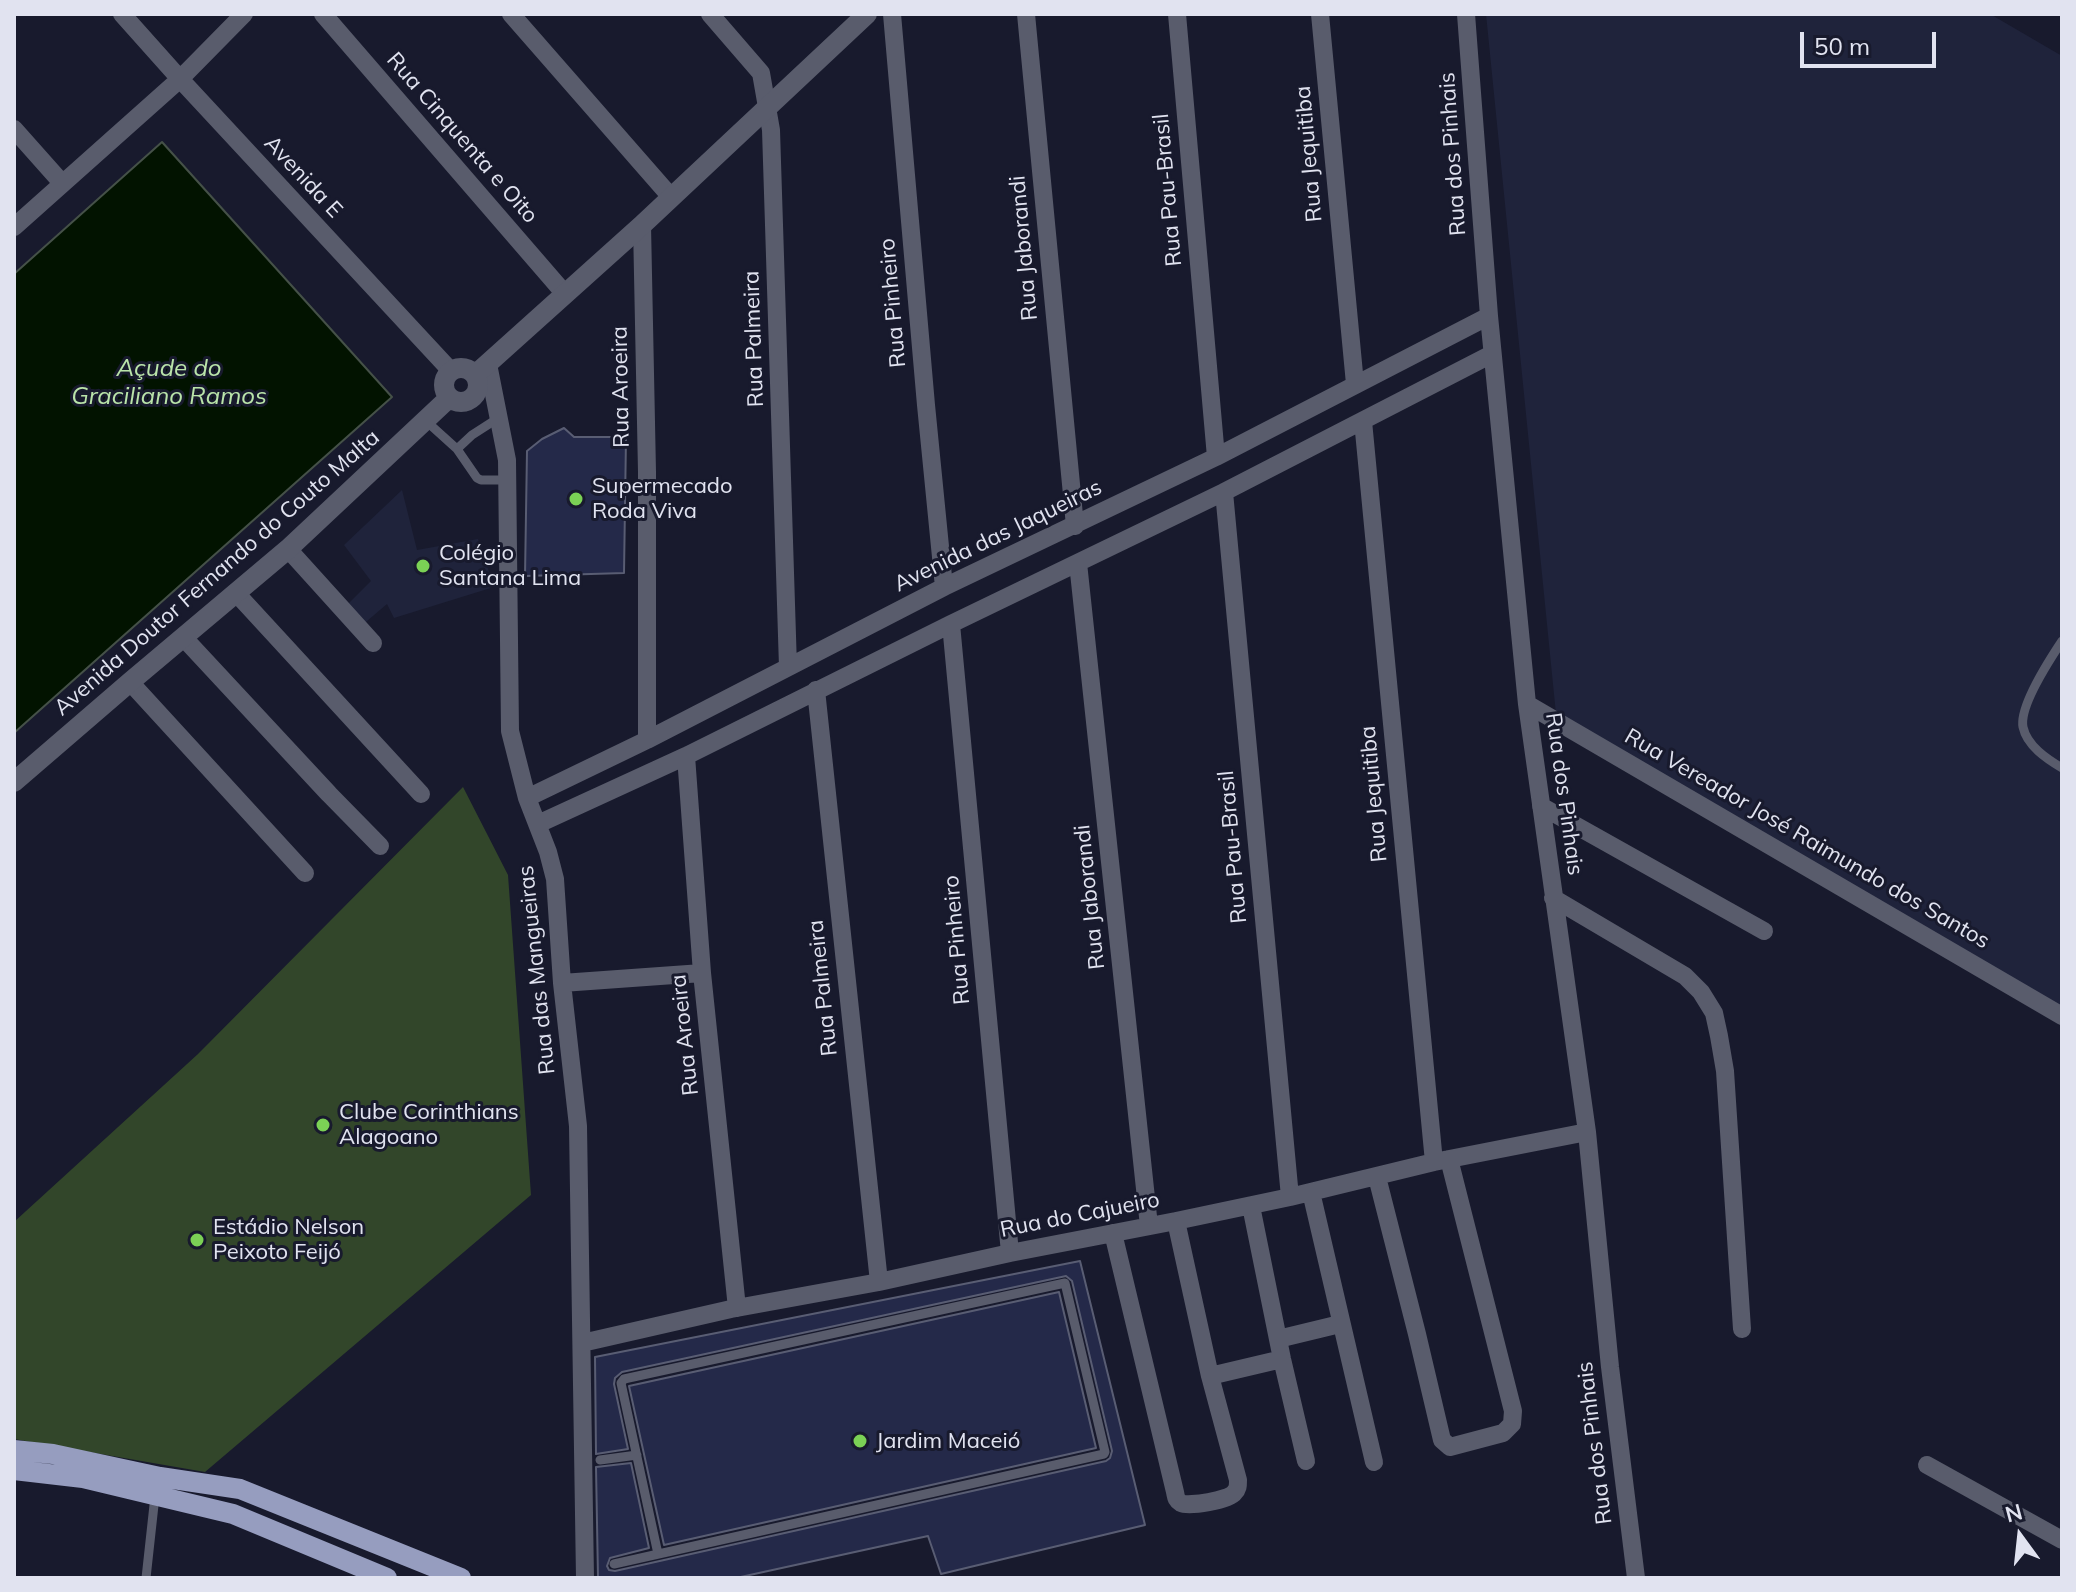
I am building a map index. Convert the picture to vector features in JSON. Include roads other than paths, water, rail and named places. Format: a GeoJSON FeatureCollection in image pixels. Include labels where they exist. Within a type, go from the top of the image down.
{"type":"FeatureCollection","features":[{"type":"Feature","properties":{"kind":"main road"},"geometry":{"type":"LineString","coordinates":[[14,1450],[53,1454],[160,1477],[240,1489],[461,1578]]}},
{"type":"Feature","properties":{"kind":"main road"},"geometry":{"type":"LineString","coordinates":[[14,1470],[83,1478],[233,1514],[387,1578]]}},
{"type":"Feature","properties":{"kind":"street","name":"Avenida E"},"geometry":{"type":"LineString","coordinates":[[122,14],[451,371]]}},
{"type":"Feature","properties":{"kind":"street"},"geometry":{"type":"LineString","coordinates":[[14,227],[180,79],[244,14]]}},
{"type":"Feature","properties":{"kind":"street","name":"Rua Cinquenta e Oito"},"geometry":{"type":"LineString","coordinates":[[323,14],[565,294]]}},
{"type":"Feature","properties":{"kind":"street"},"geometry":{"type":"LineString","coordinates":[[511,14],[671,197]]}},
{"type":"Feature","properties":{"kind":"street","name":"Rua Palmeira"},"geometry":{"type":"LineString","coordinates":[[710,14],[761,73],[771,130],[788,667]]}},
{"type":"Feature","properties":{"kind":"street","name":"Avenida Doutor Fernando do Couto Malta"},"geometry":{"type":"LineString","coordinates":[[16,778],[237,594],[449,398],[458,402],[468,400],[475,394],[482,370],[867,14]]}},
{"type":"Feature","properties":{"kind":"street","name":"Rua Pinheiro"},"geometry":{"type":"LineString","coordinates":[[892,14],[944,587]]}},
{"type":"Feature","properties":{"kind":"street","name":"Rua Jaborandi"},"geometry":{"type":"LineString","coordinates":[[1026,14],[1075,526]]}},
{"type":"Feature","properties":{"kind":"street","name":"Rua Pau-Brasil"},"geometry":{"type":"LineString","coordinates":[[1177,14],[1216,457]]}},
{"type":"Feature","properties":{"kind":"street","name":"Rua Jequitiba"},"geometry":{"type":"LineString","coordinates":[[1320,14],[1355,384]]}},
{"type":"Feature","properties":{"kind":"street","name":"Rua dos Pinhais"},"geometry":{"type":"LineString","coordinates":[[1466,14],[1492,354],[1527,704],[1587,1132],[1611,1380],[1636,1578]]}},
{"type":"Feature","properties":{"kind":"street"},"geometry":{"type":"LineString","coordinates":[[14,129],[62,183]]}},
{"type":"Feature","properties":{"kind":"street","name":"Rua Aroeira"},"geometry":{"type":"LineString","coordinates":[[642,225],[647,472],[647,740]]}},
{"type":"Feature","properties":{"kind":"street","name":"Avenida das Jaqueiras"},"geometry":{"type":"LineString","coordinates":[[527,798],[647,740],[944,587],[1216,457],[1489,316]]}},
{"type":"Feature","properties":{"kind":"street"},"geometry":{"type":"LineString","coordinates":[[538,824],[686,756],[1224,492],[1492,354]]}},
{"type":"Feature","properties":{"kind":"street"},"geometry":{"type":"LineString","coordinates":[[449,398],[444,389],[445,379],[451,371],[459,368],[482,370]]}},
{"type":"Feature","properties":{"kind":"street","name":"Rua das Mangueiras"},"geometry":{"type":"LineString","coordinates":[[482,370],[500,417],[507,460],[510,731],[527,798],[555,879],[562,983],[578,1126],[582,1343],[592,1460],[585,1578]]}},
{"type":"Feature","properties":{"kind":"street","name":"Rua Jequitiba"},"geometry":{"type":"LineString","coordinates":[[1363,421],[1442,1161],[1513,1411],[1512,1424],[1503,1433],[1450,1447],[1444,1443],[1377,1177]]}},
{"type":"Feature","properties":{"kind":"street","name":"Rua Pau-Brasil"},"geometry":{"type":"LineString","coordinates":[[1224,492],[1290,1197]]}},
{"type":"Feature","properties":{"kind":"street"},"geometry":{"type":"LineString","coordinates":[[1116,506],[1139,533]]}},
{"type":"Feature","properties":{"kind":"street"},"geometry":{"type":"LineString","coordinates":[[288,549],[373,643]]}},
{"type":"Feature","properties":{"kind":"street","name":"Rua Jaborandi"},"geometry":{"type":"LineString","coordinates":[[1078,563],[1149,1226]]}},
{"type":"Feature","properties":{"kind":"street"},"geometry":{"type":"LineString","coordinates":[[237,594],[421,794]]}},
{"type":"Feature","properties":{"kind":"street","name":"Rua Pinheiro"},"geometry":{"type":"LineString","coordinates":[[951,624],[1010,1253]]}},
{"type":"Feature","properties":{"kind":"street"},"geometry":{"type":"LineString","coordinates":[[183,637],[380,846]]}},
{"type":"Feature","properties":{"kind":"street"},"geometry":{"type":"LineString","coordinates":[[130,682],[305,873]]}},
{"type":"Feature","properties":{"kind":"street","name":"Rua Palmeira"},"geometry":{"type":"LineString","coordinates":[[816,690],[879,1282]]}},
{"type":"Feature","properties":{"kind":"street","name":"Rua Vereador José Raimundo dos Santos"},"geometry":{"type":"LineString","coordinates":[[1527,704],[2062,1016]]}},
{"type":"Feature","properties":{"kind":"street","name":"Rua Aroeira"},"geometry":{"type":"LineString","coordinates":[[686,756],[702,973],[737,1308]]}},
{"type":"Feature","properties":{"kind":"street"},"geometry":{"type":"LineString","coordinates":[[1541,806],[1764,931]]}},
{"type":"Feature","properties":{"kind":"street"},"geometry":{"type":"LineString","coordinates":[[1553,898],[1685,976],[1701,992],[1714,1013],[1725,1071],[1742,1329]]}},
{"type":"Feature","properties":{"kind":"street"},"geometry":{"type":"LineString","coordinates":[[562,983],[702,973]]}},
{"type":"Feature","properties":{"kind":"street","name":"Rua do Cajueiro"},"geometry":{"type":"LineString","coordinates":[[582,1343],[737,1308],[1251,1206],[1442,1161],[1587,1132]]}},
{"type":"Feature","properties":{"kind":"street"},"geometry":{"type":"LineString","coordinates":[[1311,1192],[1374,1462]]}},
{"type":"Feature","properties":{"kind":"street"},"geometry":{"type":"LineString","coordinates":[[1251,1206],[1306,1461]]}},
{"type":"Feature","properties":{"kind":"street"},"geometry":{"type":"LineString","coordinates":[[1113,1233],[1177,1499],[1182,1504],[1190,1505],[1228,1498],[1234,1494],[1238,1480],[1210,1376],[1176,1221]]}},
{"type":"Feature","properties":{"kind":"street"},"geometry":{"type":"LineString","coordinates":[[1278,1339],[1340,1324]]}},
{"type":"Feature","properties":{"kind":"street"},"geometry":{"type":"LineString","coordinates":[[1210,1376],[1282,1359]]}},
{"type":"Feature","properties":{"kind":"street"},"geometry":{"type":"LineString","coordinates":[[1927,1465],[2062,1540]]}},
{"type":"Feature","properties":{"kind":"lane"},"geometry":{"type":"LineString","coordinates":[[457,449],[500,417]]}},
{"type":"Feature","properties":{"kind":"lane"},"geometry":{"type":"LineString","coordinates":[[426,421],[457,449],[477,478],[507,480]]}},
{"type":"Feature","properties":{"kind":"lane"},"geometry":{"type":"LineString","coordinates":[[2062,641],[2027,704],[2023,726],[2032,745],[2062,768]]}},
{"type":"Feature","properties":{"kind":"lane"},"geometry":{"type":"LineString","coordinates":[[614,1564],[1104,1454],[1067,1286],[1062,1283],[624,1379],[621,1383],[658,1554]]}},
{"type":"Feature","properties":{"kind":"lane"},"geometry":{"type":"LineString","coordinates":[[592,1460],[637,1455]]}},
{"type":"Feature","properties":{"kind":"lane"},"geometry":{"type":"LineString","coordinates":[[146,1578],[155,1496]]}},
{"type":"Feature","properties":{"kind":"water","name":"Açude do Graciliano Ramos"},"geometry":{"type":"Polygon","coordinates":[[[162,142],[392,397],[14,733],[14,274],[162,142]]]}},
{"type":"Feature","properties":{"kind":"place","name":"Supermecado Roda Viva"},"geometry":{"type":"Point","coordinates":[576,499]}},
{"type":"Feature","properties":{"kind":"place","name":"Colégio Santana Lima"},"geometry":{"type":"Point","coordinates":[423,566]}},
{"type":"Feature","properties":{"kind":"place","name":"Clube Corinthians Alagoano"},"geometry":{"type":"Point","coordinates":[323,1125]}},
{"type":"Feature","properties":{"kind":"place","name":"Estádio Nelson Peixoto Feijó"},"geometry":{"type":"Point","coordinates":[197,1240]}},
{"type":"Feature","properties":{"kind":"place","name":"Jardim Maceió"},"geometry":{"type":"Point","coordinates":[860,1441]}}]}
